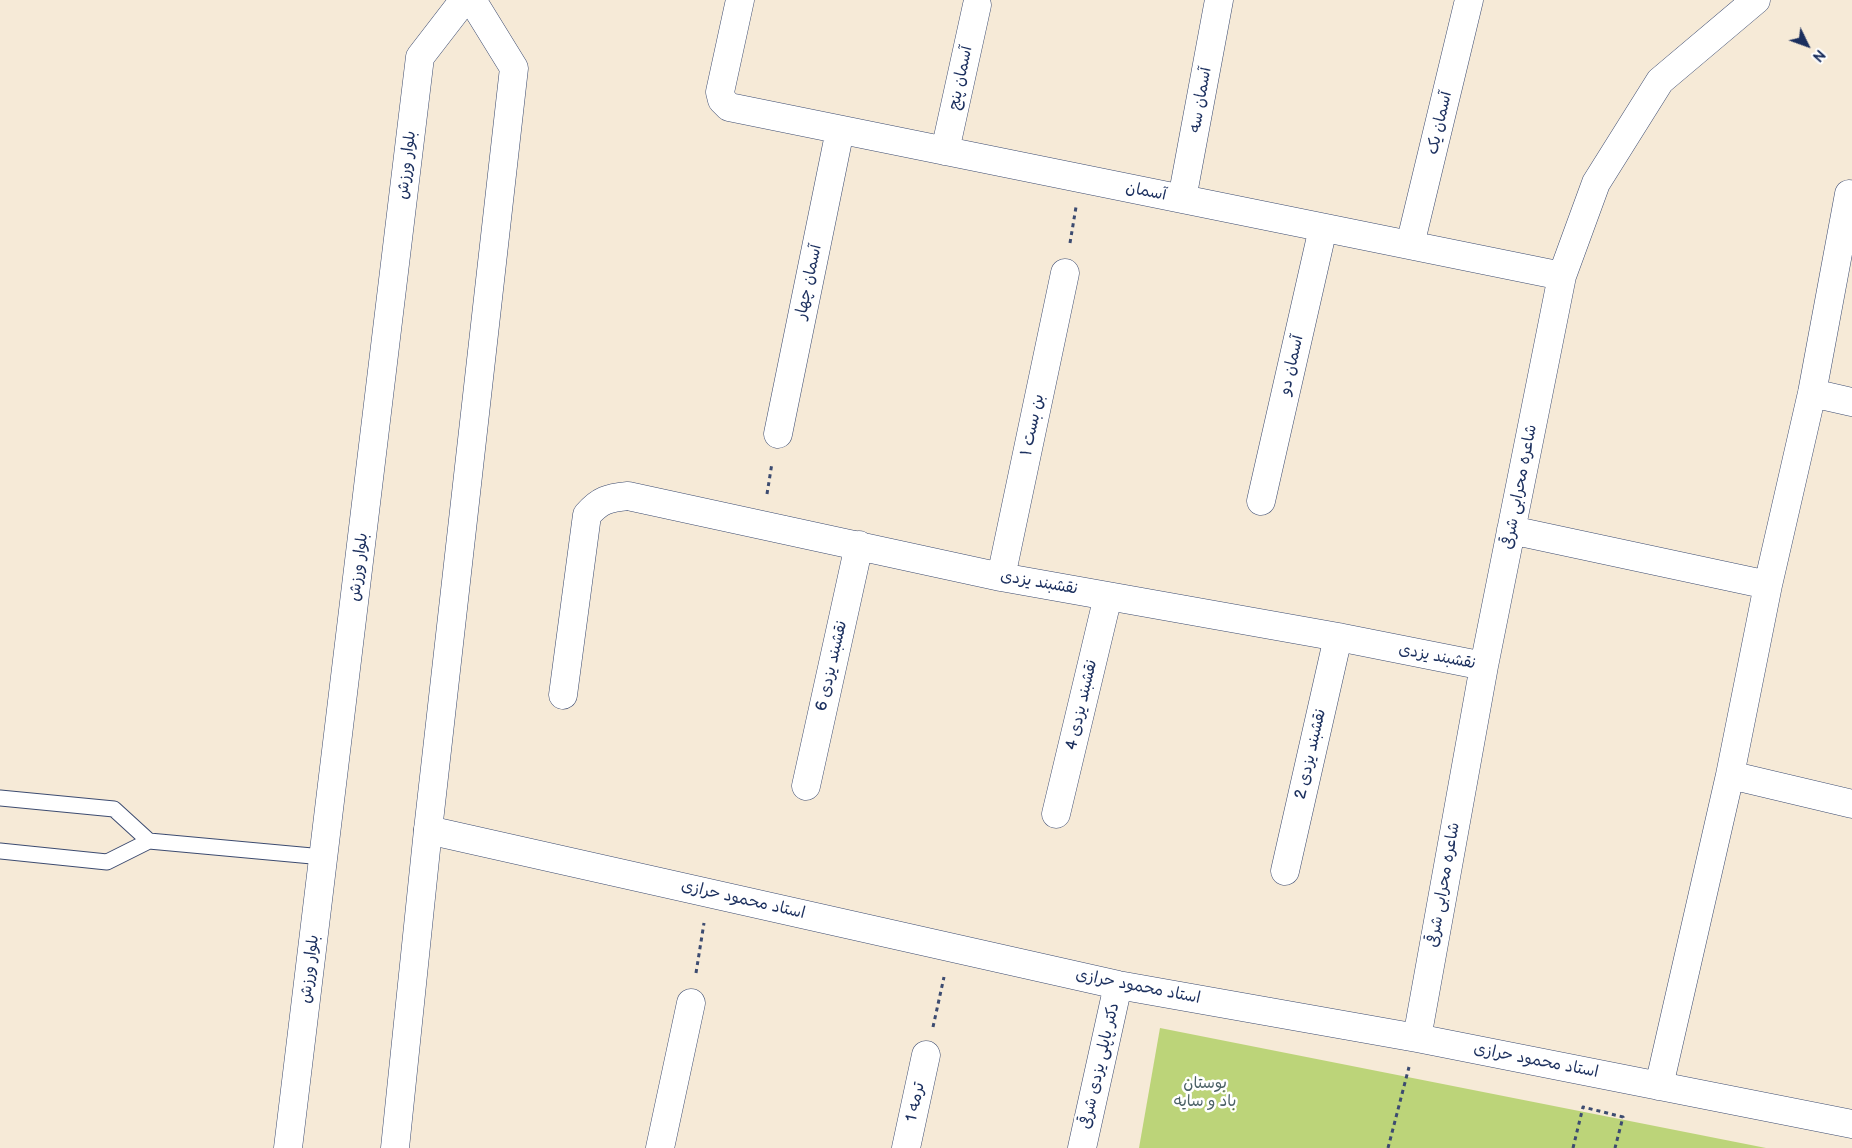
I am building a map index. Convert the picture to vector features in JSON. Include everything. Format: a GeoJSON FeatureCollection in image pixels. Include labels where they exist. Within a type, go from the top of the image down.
{"type":"FeatureCollection","features":[{"type":"Feature","properties":{"kind":"street","name":"بلوار ورزش"},"geometry":{"type":"LineString","coordinates":[[288,1148],[420,57],[464,0]]}},
{"type":"Feature","properties":{"kind":"street"},"geometry":{"type":"LineString","coordinates":[[395,1148],[428,830],[514,68],[472,0]]}},
{"type":"Feature","properties":{"kind":"street","name":"آسمان"},"geometry":{"type":"LineString","coordinates":[[740,0],[720,92],[722,100],[729,107],[1562,276]]}},
{"type":"Feature","properties":{"kind":"street","name":"آسمان سه"},"geometry":{"type":"LineString","coordinates":[[1182,199],[1219,0]]}},
{"type":"Feature","properties":{"kind":"street","name":"آسمان یک"},"geometry":{"type":"LineString","coordinates":[[1410,245],[1468,0]]}},
{"type":"Feature","properties":{"kind":"street","name":"شاعره محرابی شرقی"},"geometry":{"type":"LineString","coordinates":[[1417,1038],[1484,666],[1562,276],[1596,183],[1660,81],[1756,0]]}},
{"type":"Feature","properties":{"kind":"street","name":"آسمان پنج"},"geometry":{"type":"LineString","coordinates":[[945,151],[977,5]]}},
{"type":"Feature","properties":{"kind":"street","name":"آسمان چهار"},"geometry":{"type":"LineString","coordinates":[[778,434],[840,130]]}},
{"type":"Feature","properties":{"kind":"street"},"geometry":{"type":"LineString","coordinates":[[1659,1086],[1730,775],[1768,585],[1812,393],[1849,194]]}},
{"type":"Feature","properties":{"kind":"street","name":"آسمان دو"},"geometry":{"type":"LineString","coordinates":[[1261,501],[1323,228]]}},
{"type":"Feature","properties":{"kind":"street","name":"بن بست ۱"},"geometry":{"type":"LineString","coordinates":[[1001,577],[1065,274]]}},
{"type":"Feature","properties":{"kind":"street"},"geometry":{"type":"LineString","coordinates":[[1812,393],[1852,402]]}},
{"type":"Feature","properties":{"kind":"street","name":"نقشبند یزدی"},"geometry":{"type":"LineString","coordinates":[[563,695],[587,515],[597,504],[610,498],[628,496],[1001,577],[1484,666]]}},
{"type":"Feature","properties":{"kind":"street"},"geometry":{"type":"LineString","coordinates":[[1511,530],[1768,585]]}},
{"type":"Feature","properties":{"kind":"street","name":"نقشبند یزدی 6"},"geometry":{"type":"LineString","coordinates":[[806,786],[859,545]]}},
{"type":"Feature","properties":{"kind":"street","name":"نقشبند یزدی 4"},"geometry":{"type":"LineString","coordinates":[[1056,814],[1108,596]]}},
{"type":"Feature","properties":{"kind":"street","name":"نقشبند یزدی 2"},"geometry":{"type":"LineString","coordinates":[[1284,871],[1338,638]]}},
{"type":"Feature","properties":{"kind":"street"},"geometry":{"type":"LineString","coordinates":[[1730,775],[1852,804]]}},
{"type":"Feature","properties":{"kind":"street","name":"استاد محمود حرازی"},"geometry":{"type":"LineString","coordinates":[[428,830],[1118,985],[1417,1038],[1852,1124]]}},
{"type":"Feature","properties":{"kind":"street","name":"دکتر پاپلی یزدی شرقی"},"geometry":{"type":"LineString","coordinates":[[1082,1148],[1118,985]]}},
{"type":"Feature","properties":{"kind":"street"},"geometry":{"type":"LineString","coordinates":[[660,1148],[691,1003]]}},
{"type":"Feature","properties":{"kind":"street","name":"ترمه 1"},"geometry":{"type":"LineString","coordinates":[[906,1148],[926,1055]]}},
{"type":"Feature","properties":{"kind":"lane"},"geometry":{"type":"LineString","coordinates":[[0,798],[114,809],[149,841]]}},
{"type":"Feature","properties":{"kind":"lane"},"geometry":{"type":"LineString","coordinates":[[0,851],[107,862],[149,841],[324,857]]}},
{"type":"Feature","properties":{"kind":"path"},"geometry":{"type":"LineString","coordinates":[[1065,274],[1080,179]]}},
{"type":"Feature","properties":{"kind":"path"},"geometry":{"type":"LineString","coordinates":[[761,524],[778,434]]}},
{"type":"Feature","properties":{"kind":"path"},"geometry":{"type":"LineString","coordinates":[[691,1003],[710,893]]}},
{"type":"Feature","properties":{"kind":"path"},"geometry":{"type":"LineString","coordinates":[[926,1055],[951,947]]}},
{"type":"Feature","properties":{"kind":"path"},"geometry":{"type":"LineString","coordinates":[[1388,1148],[1417,1038]]}},
{"type":"Feature","properties":{"kind":"path"},"geometry":{"type":"LineString","coordinates":[[1573,1148],[1583,1107],[1623,1117],[1616,1148]]}},
{"type":"Feature","properties":{"kind":"green space","name":"بوستان باد و سایه"},"geometry":{"type":"Polygon","coordinates":[[[1160,1028],[1766,1148],[1139,1148],[1160,1028]]]}}]}
